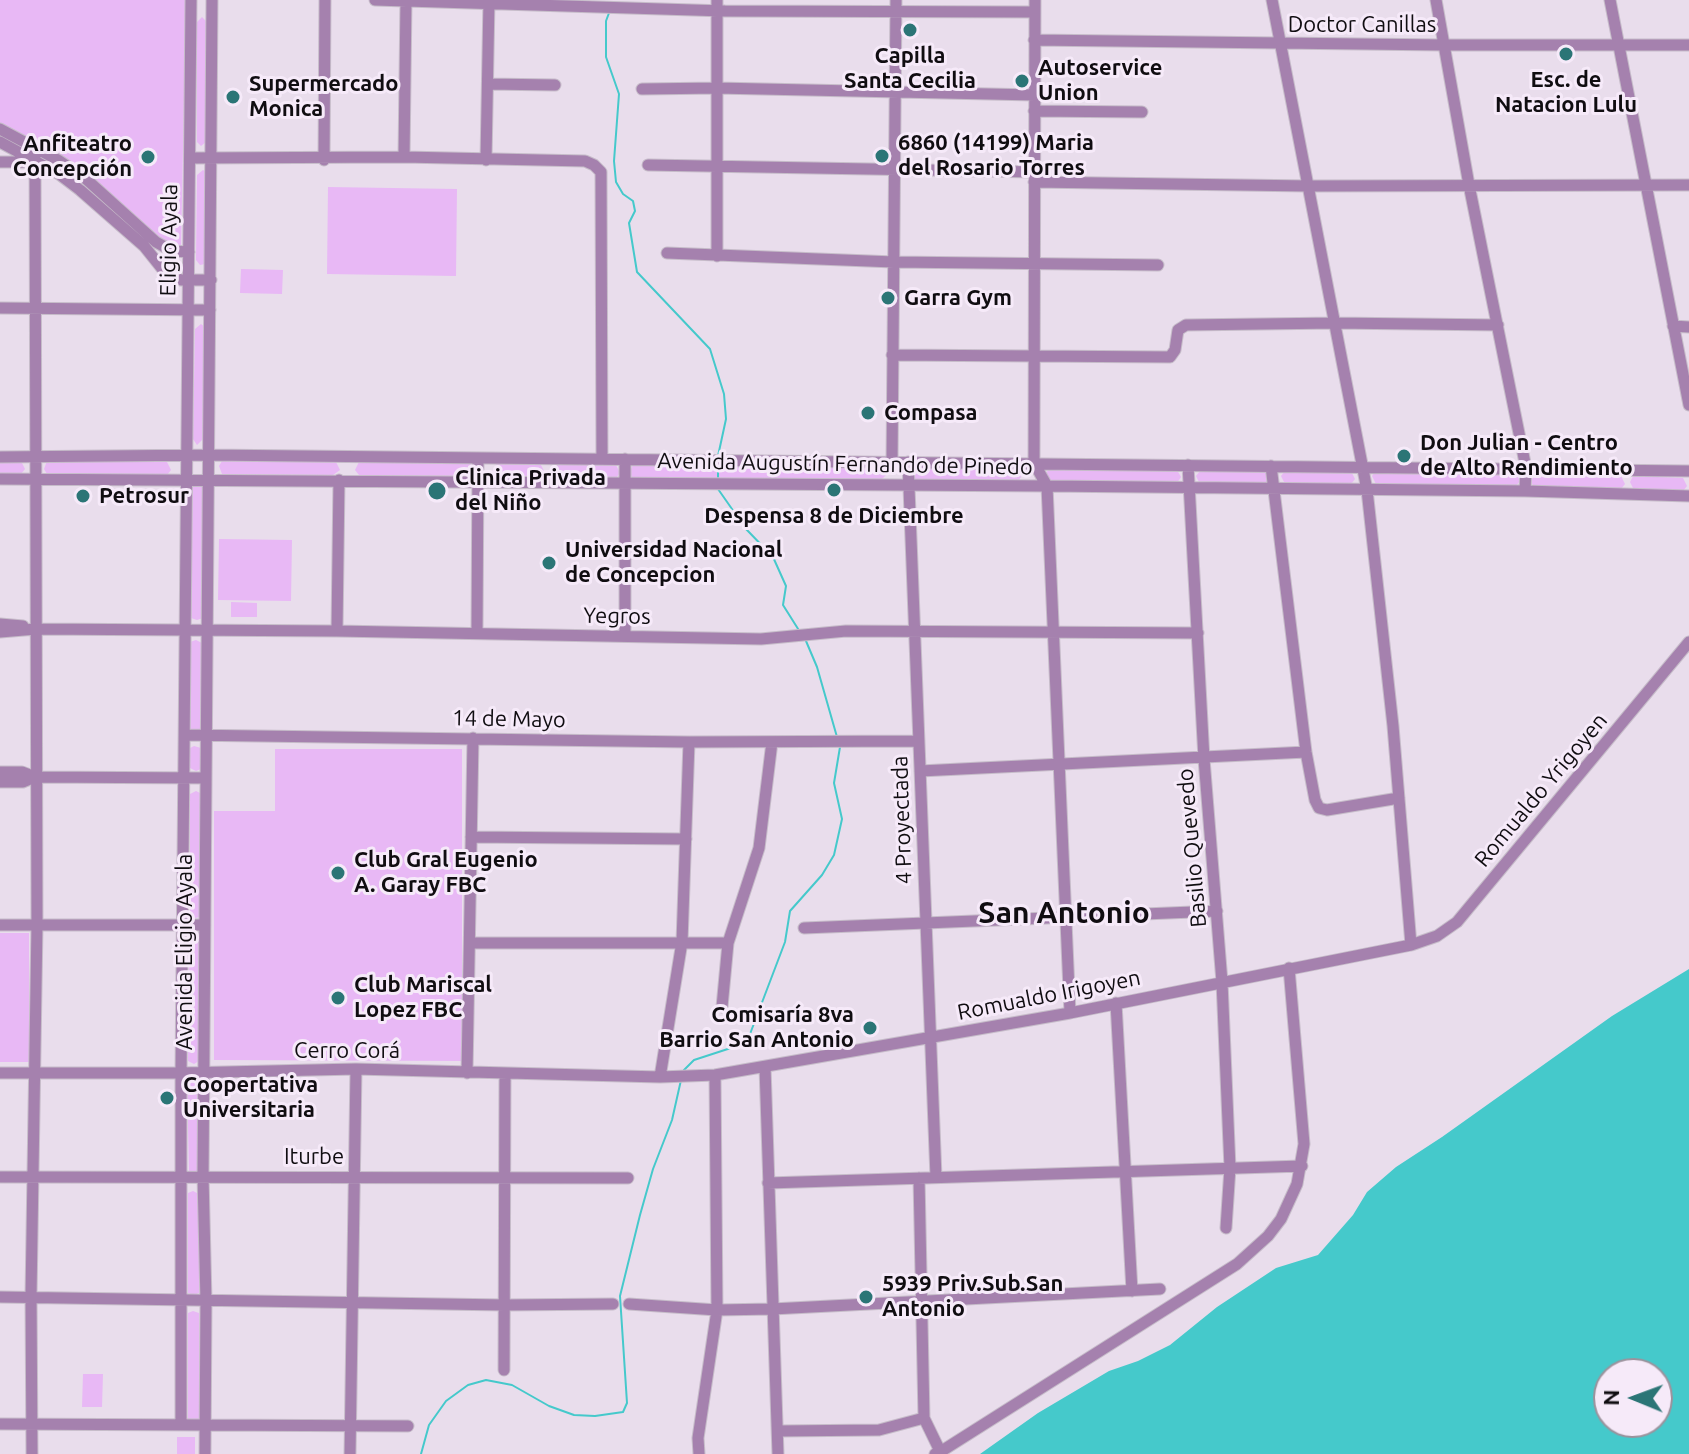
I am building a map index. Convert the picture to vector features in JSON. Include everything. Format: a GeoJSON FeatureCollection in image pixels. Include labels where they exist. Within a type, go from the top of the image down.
{"type":"FeatureCollection","features":[{"type":"Feature","properties":{"kind":"street","name":"Eligio Ayala"},"geometry":{"type":"LineString","coordinates":[[207,478],[212,0]]}},
{"type":"Feature","properties":{"kind":"street"},"geometry":{"type":"LineString","coordinates":[[324,160],[325,0]]}},
{"type":"Feature","properties":{"kind":"street"},"geometry":{"type":"LineString","coordinates":[[375,0],[602,8],[716,5],[1035,6],[1034,463],[1047,486],[1070,1013]]}},
{"type":"Feature","properties":{"kind":"street"},"geometry":{"type":"LineString","coordinates":[[404,157],[406,0]]}},
{"type":"Feature","properties":{"kind":"street"},"geometry":{"type":"LineString","coordinates":[[1272,0],[1367,490],[1411,945]]}},
{"type":"Feature","properties":{"kind":"street"},"geometry":{"type":"LineString","coordinates":[[1436,0],[1469,185],[1526,468],[1525,491]]}},
{"type":"Feature","properties":{"kind":"street"},"geometry":{"type":"LineString","coordinates":[[1610,0],[1689,405]]}},
{"type":"Feature","properties":{"kind":"street","name":"Eligio Ayala"},"geometry":{"type":"LineString","coordinates":[[186,480],[194,1]]}},
{"type":"Feature","properties":{"kind":"street"},"geometry":{"type":"LineString","coordinates":[[486,160],[489,2]]}},
{"type":"Feature","properties":{"kind":"street"},"geometry":{"type":"LineString","coordinates":[[716,5],[717,256]]}},
{"type":"Feature","properties":{"kind":"street"},"geometry":{"type":"LineString","coordinates":[[892,462],[896,6]]}},
{"type":"Feature","properties":{"kind":"street","name":"Doctor Canillas"},"geometry":{"type":"LineString","coordinates":[[1034,40],[1689,45]]}},
{"type":"Feature","properties":{"kind":"street"},"geometry":{"type":"LineString","coordinates":[[488,84],[555,85]]}},
{"type":"Feature","properties":{"kind":"street"},"geometry":{"type":"LineString","coordinates":[[642,89],[1035,95]]}},
{"type":"Feature","properties":{"kind":"street"},"geometry":{"type":"LineString","coordinates":[[1034,111],[1142,112]]}},
{"type":"Feature","properties":{"kind":"street"},"geometry":{"type":"LineString","coordinates":[[0,129],[100,206],[144,246],[164,271],[181,280],[211,280]]}},
{"type":"Feature","properties":{"kind":"street"},"geometry":{"type":"LineString","coordinates":[[0,142],[35,156],[58,160],[86,179],[156,242],[172,251],[189,252]]}},
{"type":"Feature","properties":{"kind":"street"},"geometry":{"type":"LineString","coordinates":[[0,162],[35,156]]}},
{"type":"Feature","properties":{"kind":"street"},"geometry":{"type":"LineString","coordinates":[[32,1454],[31,1296],[37,925],[35,156]]}},
{"type":"Feature","properties":{"kind":"street"},"geometry":{"type":"LineString","coordinates":[[190,158],[324,160],[404,157],[585,161],[594,165],[601,172],[602,459]]}},
{"type":"Feature","properties":{"kind":"street"},"geometry":{"type":"LineString","coordinates":[[648,165],[894,170],[1309,186],[1689,185]]}},
{"type":"Feature","properties":{"kind":"street"},"geometry":{"type":"LineString","coordinates":[[667,253],[894,262],[1158,265]]}},
{"type":"Feature","properties":{"kind":"street"},"geometry":{"type":"LineString","coordinates":[[0,308],[210,310]]}},
{"type":"Feature","properties":{"kind":"street"},"geometry":{"type":"LineString","coordinates":[[892,355],[1170,357],[1175,350],[1178,330],[1186,325],[1498,325]]}},
{"type":"Feature","properties":{"kind":"street"},"geometry":{"type":"LineString","coordinates":[[1673,326],[1689,327]]}},
{"type":"Feature","properties":{"kind":"street","name":"Avenida Augustín Fernando de Pinedo"},"geometry":{"type":"LineString","coordinates":[[0,457],[209,455],[1689,471]]}},
{"type":"Feature","properties":{"kind":"street"},"geometry":{"type":"LineString","coordinates":[[477,632],[478,458]]}},
{"type":"Feature","properties":{"kind":"street"},"geometry":{"type":"LineString","coordinates":[[625,459],[625,636]]}},
{"type":"Feature","properties":{"kind":"street","name":"4 Proyectada"},"geometry":{"type":"LineString","coordinates":[[908,462],[936,1177]]}},
{"type":"Feature","properties":{"kind":"street","name":"Basilio Quevedo"},"geometry":{"type":"LineString","coordinates":[[1188,465],[1204,759],[1222,982],[1230,1168],[1226,1228]]}},
{"type":"Feature","properties":{"kind":"street"},"geometry":{"type":"LineString","coordinates":[[1271,466],[1306,752],[1319,808],[1327,810],[1399,798]]}},
{"type":"Feature","properties":{"kind":"street","name":"Avenida Eligio Ayala"},"geometry":{"type":"LineString","coordinates":[[205,1425],[203,1176],[207,478]]}},
{"type":"Feature","properties":{"kind":"street","name":"Avenida Augustín Fernando de Pinedo"},"geometry":{"type":"LineString","coordinates":[[0,479],[1047,486],[1525,491],[1689,496]]}},
{"type":"Feature","properties":{"kind":"street","name":"Avenida Eligio Ayala"},"geometry":{"type":"LineString","coordinates":[[181,1425],[186,480]]}},
{"type":"Feature","properties":{"kind":"street"},"geometry":{"type":"LineString","coordinates":[[337,631],[339,480]]}},
{"type":"Feature","properties":{"kind":"street","name":"Yegros"},"geometry":{"type":"LineString","coordinates":[[0,624],[36,629]]}},
{"type":"Feature","properties":{"kind":"street","name":"Yegros"},"geometry":{"type":"LineString","coordinates":[[0,632],[36,629],[185,629],[761,639],[801,634],[915,631],[1198,633]]}},
{"type":"Feature","properties":{"kind":"street","name":"Romualdo Yrigoyen"},"geometry":{"type":"LineString","coordinates":[[1411,945],[1437,936],[1457,922],[1689,642]]}},
{"type":"Feature","properties":{"kind":"street","name":"14 de Mayo"},"geometry":{"type":"LineString","coordinates":[[185,735],[689,742],[919,741]]}},
{"type":"Feature","properties":{"kind":"street"},"geometry":{"type":"LineString","coordinates":[[467,1073],[473,738]]}},
{"type":"Feature","properties":{"kind":"street"},"geometry":{"type":"LineString","coordinates":[[660,1077],[682,942],[689,742]]}},
{"type":"Feature","properties":{"kind":"street"},"geometry":{"type":"LineString","coordinates":[[722,1007],[728,943],[759,848],[772,742]]}},
{"type":"Feature","properties":{"kind":"street"},"geometry":{"type":"LineString","coordinates":[[920,771],[1306,752]]}},
{"type":"Feature","properties":{"kind":"street"},"geometry":{"type":"LineString","coordinates":[[0,772],[22,772],[35,777],[206,778]]}},
{"type":"Feature","properties":{"kind":"street"},"geometry":{"type":"LineString","coordinates":[[0,782],[23,782],[35,777]]}},
{"type":"Feature","properties":{"kind":"street"},"geometry":{"type":"LineString","coordinates":[[471,837],[686,839]]}},
{"type":"Feature","properties":{"kind":"street"},"geometry":{"type":"LineString","coordinates":[[804,928],[1217,911]]}},
{"type":"Feature","properties":{"kind":"street"},"geometry":{"type":"LineString","coordinates":[[0,925],[205,925]]}},
{"type":"Feature","properties":{"kind":"street"},"geometry":{"type":"LineString","coordinates":[[470,943],[728,943]]}},
{"type":"Feature","properties":{"kind":"street","name":"Romualdo Irigoyen"},"geometry":{"type":"LineString","coordinates":[[693,1076],[765,1067],[1070,1013],[1411,945]]}},
{"type":"Feature","properties":{"kind":"street"},"geometry":{"type":"LineString","coordinates":[[919,1178],[924,1418],[937,1453],[1254,1251],[1281,1219],[1302,1166],[1304,1122],[1289,968]]}},
{"type":"Feature","properties":{"kind":"street"},"geometry":{"type":"LineString","coordinates":[[1116,1003],[1132,1291]]}},
{"type":"Feature","properties":{"kind":"street"},"geometry":{"type":"LineString","coordinates":[[765,1067],[778,1454]]}},
{"type":"Feature","properties":{"kind":"street"},"geometry":{"type":"LineString","coordinates":[[350,1454],[356,1069]]}},
{"type":"Feature","properties":{"kind":"street","name":"Cerro Corá"},"geometry":{"type":"LineString","coordinates":[[0,1073],[356,1069],[673,1078],[693,1076]]}},
{"type":"Feature","properties":{"kind":"street"},"geometry":{"type":"LineString","coordinates":[[504,1370],[505,1074]]}},
{"type":"Feature","properties":{"kind":"street"},"geometry":{"type":"LineString","coordinates":[[699,1454],[698,1438],[717,1310],[715,1075]]}},
{"type":"Feature","properties":{"kind":"street"},"geometry":{"type":"LineString","coordinates":[[768,1183],[1302,1166]]}},
{"type":"Feature","properties":{"kind":"street","name":"Iturbe"},"geometry":{"type":"LineString","coordinates":[[0,1177],[628,1178]]}},
{"type":"Feature","properties":{"kind":"street"},"geometry":{"type":"LineString","coordinates":[[629,1304],[717,1310],[772,1309],[1160,1289]]}},
{"type":"Feature","properties":{"kind":"street"},"geometry":{"type":"LineString","coordinates":[[0,1297],[613,1304]]}},
{"type":"Feature","properties":{"kind":"street"},"geometry":{"type":"LineString","coordinates":[[778,1431],[879,1430],[924,1418]]}},
{"type":"Feature","properties":{"kind":"street"},"geometry":{"type":"LineString","coordinates":[[0,1424],[408,1426]]}},
{"type":"Feature","properties":{"kind":"street"},"geometry":{"type":"LineString","coordinates":[[205,1425],[205,1454]]}},
{"type":"Feature","properties":{"kind":"shaded area"},"geometry":{"type":"Polygon","coordinates":[[[0,0],[186,0],[181,248],[175,249],[159,237],[65,159],[0,123],[0,0]]]}},
{"type":"Feature","properties":{"kind":"shaded area"},"geometry":{"type":"Polygon","coordinates":[[[202,17],[207,22],[206,142],[201,146],[197,142],[197,22],[202,17]]]}},
{"type":"Feature","properties":{"kind":"shaded area"},"geometry":{"type":"Polygon","coordinates":[[[203,170],[205,264],[200,265],[196,260],[197,175],[203,170]]]}},
{"type":"Feature","properties":{"kind":"shaded area"},"geometry":{"type":"Polygon","coordinates":[[[328,187],[457,189],[456,276],[327,274],[328,187]]]}},
{"type":"Feature","properties":{"kind":"shaded area"},"geometry":{"type":"Polygon","coordinates":[[[241,269],[283,270],[282,294],[240,293],[241,269]]]}},
{"type":"Feature","properties":{"kind":"shaded area"},"geometry":{"type":"Polygon","coordinates":[[[201,324],[205,327],[203,439],[197,445],[193,439],[195,329],[201,324]]]}},
{"type":"Feature","properties":{"kind":"shaded area"},"geometry":{"type":"Polygon","coordinates":[[[0,461],[21,461],[25,469],[21,474],[0,474],[0,461]]]}},
{"type":"Feature","properties":{"kind":"shaded area"},"geometry":{"type":"Polygon","coordinates":[[[47,461],[167,462],[171,470],[167,475],[47,474],[44,469],[47,461]]]}},
{"type":"Feature","properties":{"kind":"shaded area"},"geometry":{"type":"Polygon","coordinates":[[[222,461],[336,462],[340,470],[333,475],[222,474],[219,466],[222,461]]]}},
{"type":"Feature","properties":{"kind":"shaded area"},"geometry":{"type":"Polygon","coordinates":[[[359,462],[470,463],[474,471],[470,476],[359,475],[355,470],[359,462]]]}},
{"type":"Feature","properties":{"kind":"shaded area"},"geometry":{"type":"Polygon","coordinates":[[[497,463],[540,463],[544,471],[540,476],[497,476],[493,471],[497,463]]]}},
{"type":"Feature","properties":{"kind":"shaded area"},"geometry":{"type":"Polygon","coordinates":[[[557,464],[616,465],[620,473],[616,478],[557,477],[554,472],[557,464]]]}},
{"type":"Feature","properties":{"kind":"shaded area"},"geometry":{"type":"Polygon","coordinates":[[[633,465],[884,465],[888,473],[882,479],[633,478],[629,473],[633,465]]]}},
{"type":"Feature","properties":{"kind":"shaded area"},"geometry":{"type":"Polygon","coordinates":[[[915,467],[1017,469],[1021,477],[1017,482],[915,480],[915,467]]]}},
{"type":"Feature","properties":{"kind":"shaded area"},"geometry":{"type":"Polygon","coordinates":[[[1050,468],[1177,470],[1181,477],[1177,483],[1050,481],[1046,473],[1050,468]]]}},
{"type":"Feature","properties":{"kind":"shaded area"},"geometry":{"type":"Polygon","coordinates":[[[1200,471],[1266,472],[1269,482],[1266,485],[1200,484],[1196,476],[1200,471]]]}},
{"type":"Feature","properties":{"kind":"shaded area"},"geometry":{"type":"Polygon","coordinates":[[[1285,471],[1351,471],[1355,479],[1351,484],[1285,484],[1281,476],[1285,471]]]}},
{"type":"Feature","properties":{"kind":"shaded area"},"geometry":{"type":"Polygon","coordinates":[[[1376,471],[1516,473],[1520,481],[1516,486],[1376,484],[1372,476],[1376,471]]]}},
{"type":"Feature","properties":{"kind":"shaded area"},"geometry":{"type":"Polygon","coordinates":[[[1534,474],[1621,476],[1625,484],[1621,489],[1534,487],[1531,482],[1534,474]]]}},
{"type":"Feature","properties":{"kind":"shaded area"},"geometry":{"type":"Polygon","coordinates":[[[1633,476],[1683,478],[1687,486],[1683,491],[1634,490],[1630,482],[1633,476]]]}},
{"type":"Feature","properties":{"kind":"shaded area"},"geometry":{"type":"Polygon","coordinates":[[[191,486],[203,486],[203,618],[197,620],[191,618],[191,486]]]}},
{"type":"Feature","properties":{"kind":"shaded area"},"geometry":{"type":"Polygon","coordinates":[[[219,539],[292,540],[291,601],[218,600],[219,539]]]}},
{"type":"Feature","properties":{"kind":"shaded area"},"geometry":{"type":"Polygon","coordinates":[[[231,602],[257,603],[257,617],[231,617],[231,602]]]}},
{"type":"Feature","properties":{"kind":"shaded area"},"geometry":{"type":"Polygon","coordinates":[[[196,640],[202,643],[201,729],[193,731],[190,729],[190,642],[196,640]]]}},
{"type":"Feature","properties":{"kind":"shaded area"},"geometry":{"type":"Polygon","coordinates":[[[190,748],[201,748],[201,769],[196,771],[190,768],[190,748]]]}},
{"type":"Feature","properties":{"kind":"shaded area"},"geometry":{"type":"Polygon","coordinates":[[[275,749],[462,749],[462,1061],[214,1060],[214,811],[275,811],[275,749]]]}},
{"type":"Feature","properties":{"kind":"shaded area"},"geometry":{"type":"Polygon","coordinates":[[[196,791],[202,794],[200,917],[195,918],[190,915],[190,794],[196,791]]]}},
{"type":"Feature","properties":{"kind":"shaded area"},"geometry":{"type":"Polygon","coordinates":[[[0,933],[29,933],[29,1062],[0,1062],[0,933]]]}},
{"type":"Feature","properties":{"kind":"shaded area"},"geometry":{"type":"Polygon","coordinates":[[[194,934],[200,937],[199,1061],[194,1064],[188,1061],[189,937],[194,934]]]}},
{"type":"Feature","properties":{"kind":"shaded area"},"geometry":{"type":"Polygon","coordinates":[[[193,1078],[199,1081],[198,1173],[189,1173],[187,1081],[193,1078]]]}},
{"type":"Feature","properties":{"kind":"shaded area"},"geometry":{"type":"Polygon","coordinates":[[[193,1191],[199,1194],[199,1293],[194,1295],[188,1293],[188,1193],[193,1191]]]}},
{"type":"Feature","properties":{"kind":"shaded area"},"geometry":{"type":"Polygon","coordinates":[[[188,1313],[199,1313],[199,1420],[188,1419],[188,1313]]]}},
{"type":"Feature","properties":{"kind":"shaded area"},"geometry":{"type":"Polygon","coordinates":[[[83,1374],[103,1374],[102,1407],[82,1407],[83,1374]]]}},
{"type":"Feature","properties":{"kind":"shaded area"},"geometry":{"type":"Polygon","coordinates":[[[177,1437],[195,1437],[195,1454],[177,1454],[177,1437]]]}},
{"type":"Feature","properties":{"kind":"water"},"geometry":{"type":"Polygon","coordinates":[[[1689,969],[1689,1454],[980,1454],[1038,1413],[1109,1371],[1170,1345],[1217,1307],[1276,1268],[1318,1255],[1353,1215],[1367,1192],[1396,1167],[1612,1016],[1689,969]]]}},
{"type":"Feature","properties":{"kind":"waterway"},"geometry":{"type":"LineString","coordinates":[[609,13],[606,21],[606,57],[619,94],[614,161],[616,182],[623,194],[633,201],[635,211],[629,223],[637,272],[710,349],[724,394],[726,419],[718,456]]}},
{"type":"Feature","properties":{"kind":"waterway"},"geometry":{"type":"LineString","coordinates":[[718,468],[718,477]]}},
{"type":"Feature","properties":{"kind":"waterway"},"geometry":{"type":"LineString","coordinates":[[718,489],[746,529],[773,557],[786,586],[783,605],[800,632]]}},
{"type":"Feature","properties":{"kind":"waterway"},"geometry":{"type":"LineString","coordinates":[[806,641],[817,667],[837,737]]}},
{"type":"Feature","properties":{"kind":"waterway"},"geometry":{"type":"LineString","coordinates":[[684,1070],[694,1060],[737,1046],[750,1034],[785,942],[790,911],[822,875],[834,855],[842,819],[834,783],[840,747]]}},
{"type":"Feature","properties":{"kind":"waterway"},"geometry":{"type":"LineString","coordinates":[[421,1454],[429,1425],[446,1401],[468,1385],[486,1380],[512,1385],[549,1406],[574,1415],[623,1412],[627,1403],[620,1296],[640,1215],[672,1120],[681,1080]]}},
{"type":"Feature","properties":{"kind":"place","name":"Capilla Santa Cecilia"},"geometry":{"type":"Point","coordinates":[910,30]}},
{"type":"Feature","properties":{"kind":"place","name":"Esc. de Natacion Lulu"},"geometry":{"type":"Point","coordinates":[1566,54]}},
{"type":"Feature","properties":{"kind":"place","name":"Autoservice Union"},"geometry":{"type":"Point","coordinates":[1022,81]}},
{"type":"Feature","properties":{"kind":"place","name":"Supermercado Monica"},"geometry":{"type":"Point","coordinates":[233,97]}},
{"type":"Feature","properties":{"kind":"place","name":"6860 (14199) Maria del Rosario Torres"},"geometry":{"type":"Point","coordinates":[882,156]}},
{"type":"Feature","properties":{"kind":"place","name":"Anfiteatro Concepción"},"geometry":{"type":"Point","coordinates":[148,157]}},
{"type":"Feature","properties":{"kind":"place","name":"Garra Gym"},"geometry":{"type":"Point","coordinates":[888,298]}},
{"type":"Feature","properties":{"kind":"place","name":"Compasa"},"geometry":{"type":"Point","coordinates":[868,413]}},
{"type":"Feature","properties":{"kind":"place","name":"Don Julian - Centro de Alto Rendimiento"},"geometry":{"type":"Point","coordinates":[1404,456]}},
{"type":"Feature","properties":{"kind":"place","name":"Despensa 8 de Diciembre"},"geometry":{"type":"Point","coordinates":[834,490]}},
{"type":"Feature","properties":{"kind":"place","name":"Clinica Privada del Niño"},"geometry":{"type":"Point","coordinates":[437,491]}},
{"type":"Feature","properties":{"kind":"place","name":"Petrosur"},"geometry":{"type":"Point","coordinates":[83,496]}},
{"type":"Feature","properties":{"kind":"place","name":"Universidad Nacional de Concepcion"},"geometry":{"type":"Point","coordinates":[549,563]}},
{"type":"Feature","properties":{"kind":"place","name":"Club Gral Eugenio A. Garay FBC"},"geometry":{"type":"Point","coordinates":[338,873]}},
{"type":"Feature","properties":{"kind":"place","name":"Club Mariscal Lopez FBC"},"geometry":{"type":"Point","coordinates":[338,998]}},
{"type":"Feature","properties":{"kind":"place","name":"Comisaría 8va Barrio San Antonio"},"geometry":{"type":"Point","coordinates":[870,1028]}},
{"type":"Feature","properties":{"kind":"place","name":"Coopertativa Universitaria"},"geometry":{"type":"Point","coordinates":[167,1098]}},
{"type":"Feature","properties":{"kind":"place","name":"5939 Priv.Sub.San Antonio"},"geometry":{"type":"Point","coordinates":[866,1297]}},
{"type":"Feature","properties":{"kind":"district","name":"San Antonio"},"geometry":{"type":"Point","coordinates":[1064,913]}}]}
